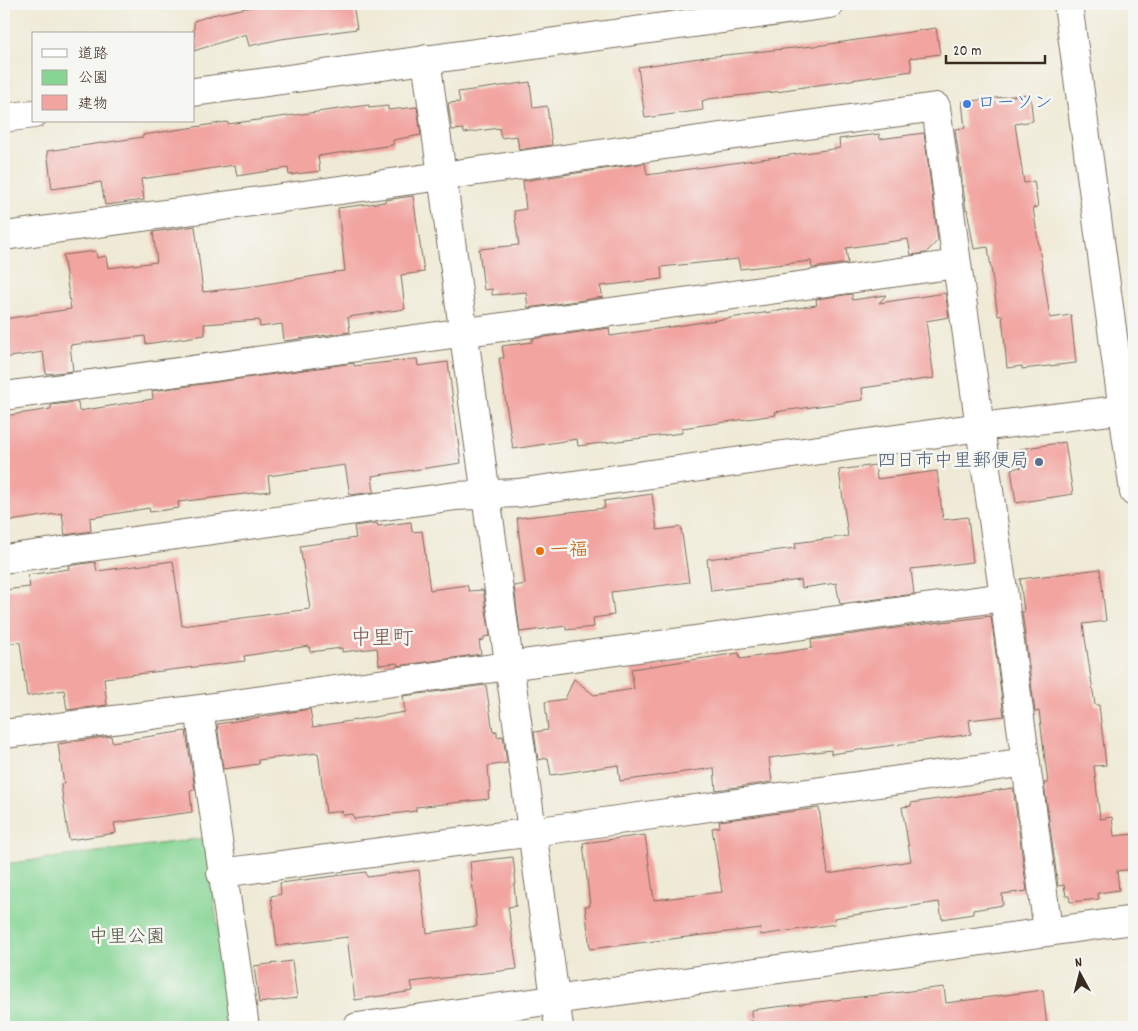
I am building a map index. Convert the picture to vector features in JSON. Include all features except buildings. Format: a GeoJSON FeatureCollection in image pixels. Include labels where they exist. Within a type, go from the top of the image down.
{"type":"FeatureCollection","features":[{"type":"Feature","properties":{"kind":"street"},"geometry":{"type":"LineString","coordinates":[[1068,4],[1128,409],[1134,492]]}},
{"type":"Feature","properties":{"kind":"street"},"geometry":{"type":"LineString","coordinates":[[195,92],[819,5]]}},
{"type":"Feature","properties":{"kind":"street"},"geometry":{"type":"LineString","coordinates":[[426,59],[511,665],[559,1027]]}},
{"type":"Feature","properties":{"kind":"street"},"geometry":{"type":"LineString","coordinates":[[4,236],[936,107],[1048,932]]}},
{"type":"Feature","properties":{"kind":"street"},"geometry":{"type":"LineString","coordinates":[[4,118],[32,114]]}},
{"type":"Feature","properties":{"kind":"street"},"geometry":{"type":"LineString","coordinates":[[4,396],[957,264]]}},
{"type":"Feature","properties":{"kind":"street"},"geometry":{"type":"LineString","coordinates":[[4,559],[456,496],[518,493],[980,427],[1128,409]]}},
{"type":"Feature","properties":{"kind":"street"},"geometry":{"type":"LineString","coordinates":[[4,734],[1004,597]]}},
{"type":"Feature","properties":{"kind":"street"},"geometry":{"type":"LineString","coordinates":[[199,708],[244,1027]]}},
{"type":"Feature","properties":{"kind":"street"},"geometry":{"type":"LineString","coordinates":[[222,873],[533,832],[1026,762]]}},
{"type":"Feature","properties":{"kind":"street"},"geometry":{"type":"LineString","coordinates":[[357,1027],[1134,920]]}},
{"type":"Feature","properties":{"kind":"green space","name":"中里公園"},"geometry":{"type":"Polygon","coordinates":[[[205,838],[232,1027],[4,1027],[4,864],[205,838]]]}},
{"type":"Feature","properties":{"kind":"place","name":"ローソン"},"geometry":{"type":"Point","coordinates":[967,104]}},
{"type":"Feature","properties":{"kind":"place","name":"四日市中里郵便局"},"geometry":{"type":"Point","coordinates":[1039,462]}},
{"type":"Feature","properties":{"kind":"place","name":"一福"},"geometry":{"type":"Point","coordinates":[540,551]}},
{"type":"Feature","properties":{"kind":"district","name":"中里町"},"geometry":{"type":"Point","coordinates":[382,640]}}]}
